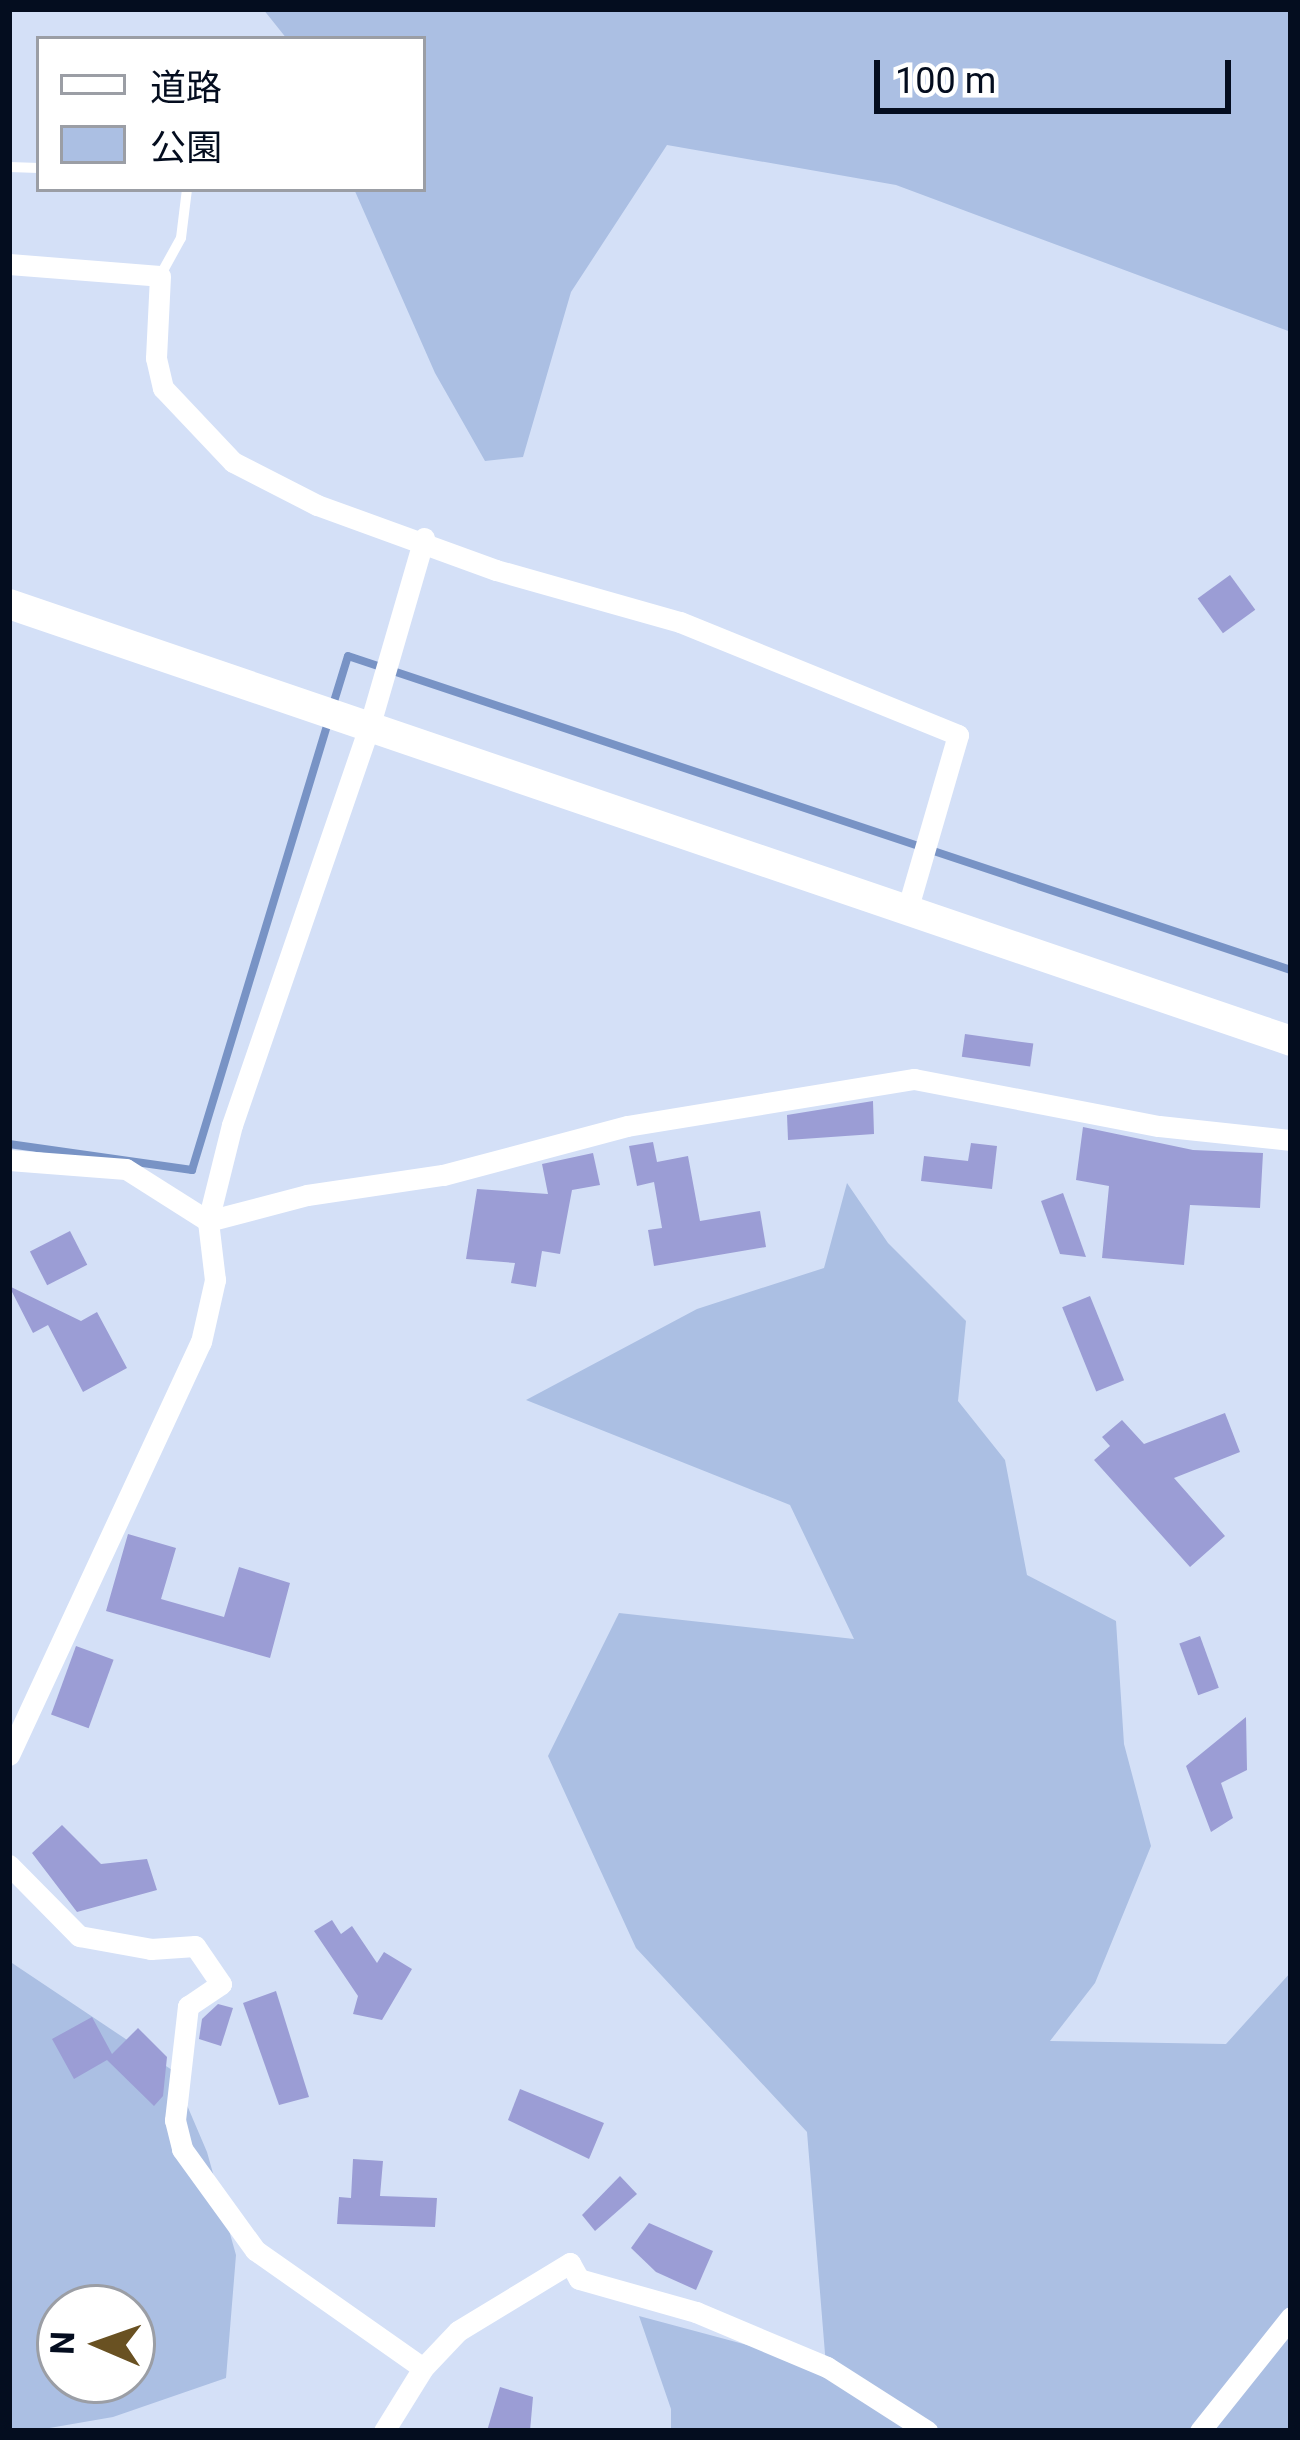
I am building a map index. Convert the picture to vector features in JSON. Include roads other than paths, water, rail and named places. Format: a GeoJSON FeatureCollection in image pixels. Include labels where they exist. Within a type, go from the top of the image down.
{"type":"FeatureCollection","features":[{"type":"Feature","properties":{"kind":"street"},"geometry":{"type":"LineString","coordinates":[[9,264],[160,276],[156,358],[163,388],[233,462],[317,505],[424,538],[496,570],[680,622],[958,735],[907,910]]}},
{"type":"Feature","properties":{"kind":"street"},"geometry":{"type":"LineString","coordinates":[[9,1755],[201,1342],[215,1280],[208,1221],[232,1125],[368,731],[424,538]]}},
{"type":"Feature","properties":{"kind":"street"},"geometry":{"type":"LineString","coordinates":[[9,604],[368,731],[1291,1041]]}},
{"type":"Feature","properties":{"kind":"street"},"geometry":{"type":"LineString","coordinates":[[9,1160],[126,1169],[208,1221],[307,1195],[443,1175],[627,1126],[914,1079],[1159,1126],[1291,1140]]}},
{"type":"Feature","properties":{"kind":"street"},"geometry":{"type":"LineString","coordinates":[[9,1865],[79,1936],[151,1949],[195,1946],[221,1984],[188,2006],[175,2120],[182,2149],[255,2250],[423,2368]]}},
{"type":"Feature","properties":{"kind":"street"},"geometry":{"type":"LineString","coordinates":[[384,2431],[423,2368],[487,2308],[570,2264],[579,2279],[695,2312],[826,2367],[927,2431]]}},
{"type":"Feature","properties":{"kind":"street"},"geometry":{"type":"LineString","coordinates":[[1200,2431],[1291,2317]]}},
{"type":"Feature","properties":{"kind":"lane"},"geometry":{"type":"LineString","coordinates":[[160,276],[181,238],[187,192]]}},
{"type":"Feature","properties":{"kind":"waterway"},"geometry":{"type":"LineString","coordinates":[[332,708],[348,656],[1291,970]]}},
{"type":"Feature","properties":{"kind":"waterway"},"geometry":{"type":"LineString","coordinates":[[9,1144],[192,1170],[328,723]]}}]}
